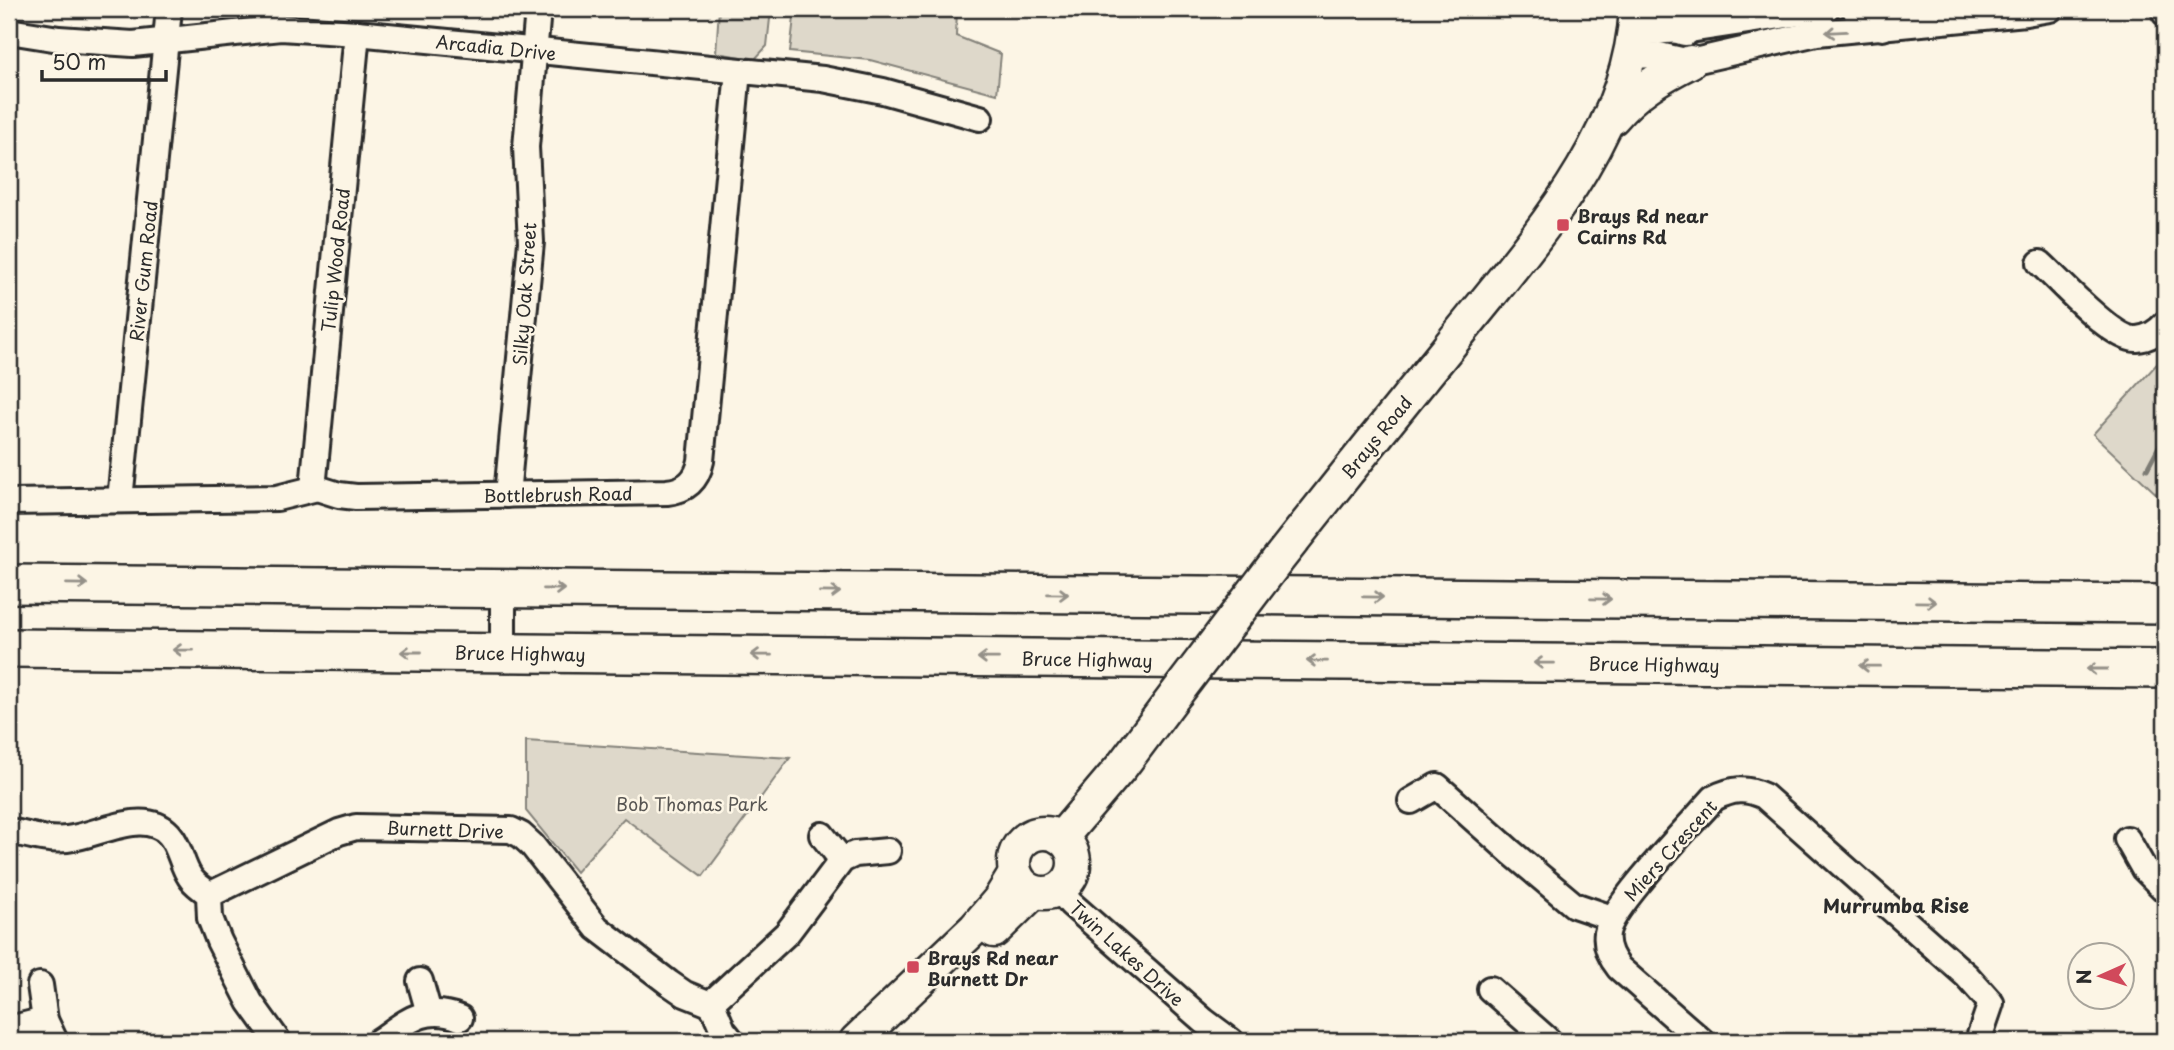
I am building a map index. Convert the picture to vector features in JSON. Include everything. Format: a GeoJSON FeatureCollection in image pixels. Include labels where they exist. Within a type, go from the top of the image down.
{"type":"FeatureCollection","features":[{"type":"Feature","properties":{"kind":"highway"},"geometry":{"type":"LineString","coordinates":[[9,584],[2165,604]]}},
{"type":"Feature","properties":{"kind":"highway","name":"Bruce Highway"},"geometry":{"type":"LineString","coordinates":[[9,648],[2165,669]]}},
{"type":"Feature","properties":{"kind":"main road"},"geometry":{"type":"LineString","coordinates":[[1658,9],[1669,24],[1685,30]]}},
{"type":"Feature","properties":{"kind":"main road","name":"Brays Road"},"geometry":{"type":"LineString","coordinates":[[1061,838],[1122,766],[1277,561],[1554,215],[1608,124],[1634,33]]}},
{"type":"Feature","properties":{"kind":"main road"},"geometry":{"type":"LineString","coordinates":[[1608,124],[1630,98],[1690,62]]}},
{"type":"Feature","properties":{"kind":"main road"},"geometry":{"type":"LineString","coordinates":[[856,1041],[975,928],[999,900],[1072,875],[1073,855],[1061,838],[1043,833],[1025,839],[1014,855],[1036,886]]}},
{"type":"Feature","properties":{"kind":"main road"},"geometry":{"type":"LineString","coordinates":[[880,1041],[956,970],[1036,886]]}},
{"type":"Feature","properties":{"kind":"street","name":"River Gum Road"},"geometry":{"type":"LineString","coordinates":[[121,500],[169,9]]}},
{"type":"Feature","properties":{"kind":"street","name":"Silky Oak Street"},"geometry":{"type":"LineString","coordinates":[[507,495],[530,251],[526,147],[538,9]]}},
{"type":"Feature","properties":{"kind":"street"},"geometry":{"type":"LineString","coordinates":[[1634,33],[1685,30],[1826,9]]}},
{"type":"Feature","properties":{"kind":"street"},"geometry":{"type":"LineString","coordinates":[[1855,9],[1863,21],[1883,28]]}},
{"type":"Feature","properties":{"kind":"street"},"geometry":{"type":"LineString","coordinates":[[1634,33],[1659,55],[1690,62],[1818,33],[2050,9]]}},
{"type":"Feature","properties":{"kind":"street","name":"Arcadia Drive"},"geometry":{"type":"LineString","coordinates":[[9,31],[100,43],[165,41],[281,28],[357,33],[853,84],[980,118]]}},
{"type":"Feature","properties":{"kind":"street","name":"Tulip Wood Road"},"geometry":{"type":"LineString","coordinates":[[313,488],[357,33]]}},
{"type":"Feature","properties":{"kind":"street","name":"Bottlebrush Road"},"geometry":{"type":"LineString","coordinates":[[9,502],[277,498],[313,488],[356,497],[667,492],[685,488],[698,474],[702,447],[738,71]]}},
{"type":"Feature","properties":{"kind":"street"},"geometry":{"type":"LineString","coordinates":[[2040,262],[2110,330],[2135,339],[2158,332],[2165,324]]}},
{"type":"Feature","properties":{"kind":"street"},"geometry":{"type":"LineString","coordinates":[[503,588],[503,653]]}},
{"type":"Feature","properties":{"kind":"street"},"geometry":{"type":"LineString","coordinates":[[1411,801],[1437,786],[1574,905],[1612,918],[1607,933],[1607,945],[1619,968],[1702,1041]]}},
{"type":"Feature","properties":{"kind":"street","name":"Miers Crescent"},"geometry":{"type":"LineString","coordinates":[[1612,918],[1714,798],[1728,791],[1752,790],[1764,796],[1957,967],[1991,1003],[1978,1041]]}},
{"type":"Feature","properties":{"kind":"street"},"geometry":{"type":"LineString","coordinates":[[9,831],[46,839],[65,839],[94,834],[132,822],[153,823],[168,833],[190,878],[209,895],[210,918],[219,941],[250,1002],[278,1041]]}},
{"type":"Feature","properties":{"kind":"street","name":"Burnett Drive"},"geometry":{"type":"LineString","coordinates":[[209,895],[339,832],[356,827],[511,830],[532,845],[597,928],[669,984],[710,1004]]}},
{"type":"Feature","properties":{"kind":"street"},"geometry":{"type":"LineString","coordinates":[[822,835],[842,860]]}},
{"type":"Feature","properties":{"kind":"street"},"geometry":{"type":"LineString","coordinates":[[2127,839],[2144,869],[2165,890]]}},
{"type":"Feature","properties":{"kind":"street"},"geometry":{"type":"LineString","coordinates":[[732,1041],[723,1030],[710,1004],[787,933],[842,860],[855,855],[888,851]]}},
{"type":"Feature","properties":{"kind":"street","name":"Twin Lakes Drive"},"geometry":{"type":"LineString","coordinates":[[1036,886],[1072,904],[1204,1021],[1231,1041]]}},
{"type":"Feature","properties":{"kind":"street"},"geometry":{"type":"LineString","coordinates":[[420,981],[429,1013]]}},
{"type":"Feature","properties":{"kind":"street"},"geometry":{"type":"LineString","coordinates":[[9,1029],[50,1031],[40,985]]}},
{"type":"Feature","properties":{"kind":"street"},"geometry":{"type":"LineString","coordinates":[[1490,989],[1549,1041]]}},
{"type":"Feature","properties":{"kind":"street"},"geometry":{"type":"LineString","coordinates":[[379,1041],[418,1015],[438,1011],[460,1018]]}},
{"type":"Feature","properties":{"kind":"green space"},"geometry":{"type":"Polygon","coordinates":[[[719,9],[771,9],[767,46],[755,59],[716,53],[719,9]]]}},
{"type":"Feature","properties":{"kind":"green space"},"geometry":{"type":"Polygon","coordinates":[[[795,9],[957,9],[956,36],[1001,54],[997,94],[870,60],[790,52],[795,9]]]}},
{"type":"Feature","properties":{"kind":"green space"},"geometry":{"type":"Polygon","coordinates":[[[2165,355],[2165,502],[2093,434],[2165,355]]]}},
{"type":"Feature","properties":{"kind":"green space","name":"Bob Thomas Park"},"geometry":{"type":"Polygon","coordinates":[[[526,741],[790,758],[703,876],[624,818],[576,872],[526,811],[526,741]]]}},
{"type":"Feature","properties":{"kind":"waterway"},"geometry":{"type":"LineString","coordinates":[[2147,469],[2165,435]]}},
{"type":"Feature","properties":{"kind":"place","name":"Brays Rd near Cairns Rd"},"geometry":{"type":"Point","coordinates":[1563,225]}},
{"type":"Feature","properties":{"kind":"place","name":"Brays Rd near Burnett Dr"},"geometry":{"type":"Point","coordinates":[913,967]}},
{"type":"Feature","properties":{"kind":"district","name":"Murrumba Rise"},"geometry":{"type":"Point","coordinates":[1896,905]}}]}
